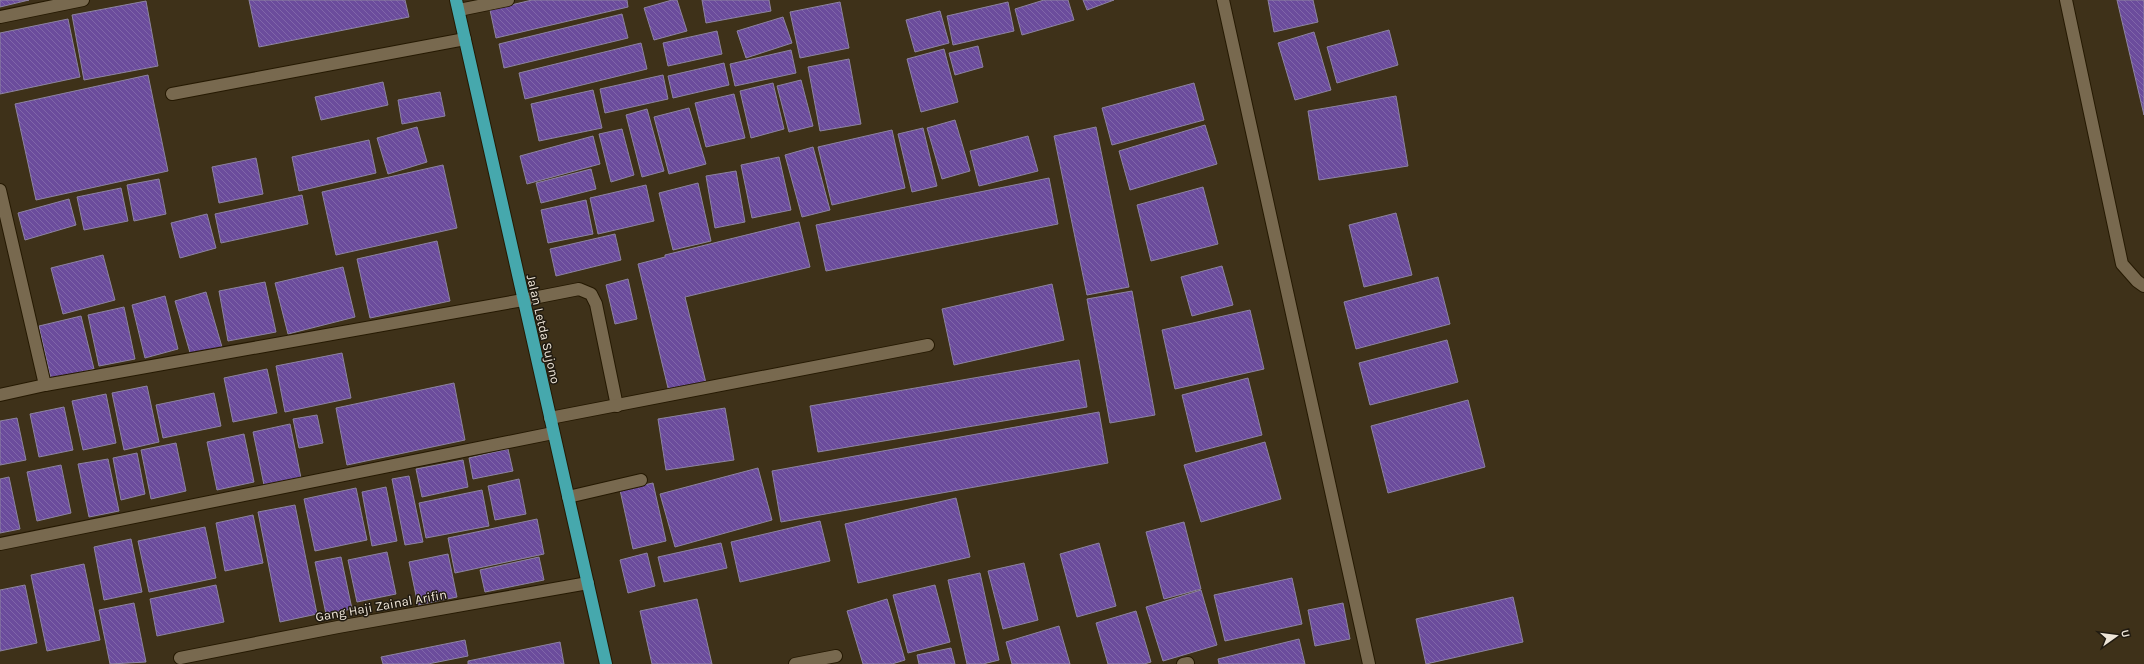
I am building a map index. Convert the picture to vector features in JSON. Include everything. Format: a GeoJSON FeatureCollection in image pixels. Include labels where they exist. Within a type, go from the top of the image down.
{"type":"FeatureCollection","features":[{"type":"Feature","properties":{"kind":"highway","name":"Jalan Letda Sujono"},"geometry":{"type":"LineString","coordinates":[[457,5],[606,664]]}},
{"type":"Feature","properties":{"kind":"street"},"geometry":{"type":"LineString","coordinates":[[0,17],[83,0]]}},
{"type":"Feature","properties":{"kind":"street"},"geometry":{"type":"LineString","coordinates":[[457,5],[508,0]]}},
{"type":"Feature","properties":{"kind":"street"},"geometry":{"type":"LineString","coordinates":[[1224,0],[1369,664]]}},
{"type":"Feature","properties":{"kind":"street"},"geometry":{"type":"LineString","coordinates":[[2066,0],[2122,264],[2137,281],[2144,286]]}},
{"type":"Feature","properties":{"kind":"street"},"geometry":{"type":"LineString","coordinates":[[172,94],[465,39]]}},
{"type":"Feature","properties":{"kind":"street"},"geometry":{"type":"LineString","coordinates":[[0,190],[45,385]]}},
{"type":"Feature","properties":{"kind":"street"},"geometry":{"type":"LineString","coordinates":[[0,395],[45,385],[580,289],[591,294],[596,304],[617,406]]}},
{"type":"Feature","properties":{"kind":"street"},"geometry":{"type":"LineString","coordinates":[[550,418],[928,345]]}},
{"type":"Feature","properties":{"kind":"street"},"geometry":{"type":"LineString","coordinates":[[0,544],[553,433]]}},
{"type":"Feature","properties":{"kind":"street"},"geometry":{"type":"LineString","coordinates":[[568,497],[641,480]]}},
{"type":"Feature","properties":{"kind":"street","name":"Gang Haji Zainal Arifin"},"geometry":{"type":"LineString","coordinates":[[180,658],[338,627],[588,583]]}},
{"type":"Feature","properties":{"kind":"street"},"geometry":{"type":"LineString","coordinates":[[795,664],[836,656]]}},
{"type":"Feature","properties":{"kind":"building"},"geometry":{"type":"Polygon","coordinates":[[[0,0],[29,0],[0,7],[0,0]]]}},
{"type":"Feature","properties":{"kind":"building"},"geometry":{"type":"Polygon","coordinates":[[[249,0],[405,0],[409,17],[259,47],[249,0]]]}},
{"type":"Feature","properties":{"kind":"building"},"geometry":{"type":"Polygon","coordinates":[[[532,0],[627,0],[628,7],[496,38],[490,10],[532,0]]]}},
{"type":"Feature","properties":{"kind":"building"},"geometry":{"type":"Polygon","coordinates":[[[677,0],[687,31],[654,40],[644,8],[677,0]]]}},
{"type":"Feature","properties":{"kind":"building"},"geometry":{"type":"Polygon","coordinates":[[[702,0],[769,0],[771,11],[706,23],[702,0]]]}},
{"type":"Feature","properties":{"kind":"building"},"geometry":{"type":"Polygon","coordinates":[[[1044,0],[1068,0],[1074,20],[1022,35],[1015,9],[1044,0]]]}},
{"type":"Feature","properties":{"kind":"building"},"geometry":{"type":"Polygon","coordinates":[[[1083,0],[1114,0],[1087,10],[1083,0]]]}},
{"type":"Feature","properties":{"kind":"building"},"geometry":{"type":"Polygon","coordinates":[[[1268,0],[1313,0],[1318,22],[1274,32],[1268,0]]]}},
{"type":"Feature","properties":{"kind":"building"},"geometry":{"type":"Polygon","coordinates":[[[2117,0],[2144,0],[2144,115],[2117,0]]]}},
{"type":"Feature","properties":{"kind":"building"},"geometry":{"type":"Polygon","coordinates":[[[146,1],[158,66],[84,80],[72,15],[146,1]]]}},
{"type":"Feature","properties":{"kind":"building"},"geometry":{"type":"Polygon","coordinates":[[[840,2],[849,48],[800,58],[790,12],[840,2]]]}},
{"type":"Feature","properties":{"kind":"building"},"geometry":{"type":"Polygon","coordinates":[[[1008,2],[1014,31],[953,45],[947,16],[1008,2]]]}},
{"type":"Feature","properties":{"kind":"building"},"geometry":{"type":"Polygon","coordinates":[[[940,11],[949,43],[915,52],[906,20],[940,11]]]}},
{"type":"Feature","properties":{"kind":"building"},"geometry":{"type":"Polygon","coordinates":[[[622,14],[628,38],[504,68],[499,44],[622,14]]]}},
{"type":"Feature","properties":{"kind":"building"},"geometry":{"type":"Polygon","coordinates":[[[783,17],[792,43],[746,58],[737,31],[783,17]]]}},
{"type":"Feature","properties":{"kind":"building"},"geometry":{"type":"Polygon","coordinates":[[[68,19],[80,77],[0,94],[0,33],[68,19]]]}},
{"type":"Feature","properties":{"kind":"building"},"geometry":{"type":"Polygon","coordinates":[[[1389,30],[1398,65],[1337,83],[1327,47],[1389,30]]]}},
{"type":"Feature","properties":{"kind":"building"},"geometry":{"type":"Polygon","coordinates":[[[717,31],[722,54],[668,66],[663,43],[717,31]]]}},
{"type":"Feature","properties":{"kind":"building"},"geometry":{"type":"Polygon","coordinates":[[[1314,32],[1331,90],[1295,100],[1278,43],[1314,32]]]}},
{"type":"Feature","properties":{"kind":"building"},"geometry":{"type":"Polygon","coordinates":[[[641,43],[647,69],[525,99],[519,73],[641,43]]]}},
{"type":"Feature","properties":{"kind":"building"},"geometry":{"type":"Polygon","coordinates":[[[978,46],[983,67],[955,75],[949,53],[978,46]]]}},
{"type":"Feature","properties":{"kind":"building"},"geometry":{"type":"Polygon","coordinates":[[[944,49],[958,102],[921,112],[907,59],[944,49]]]}},
{"type":"Feature","properties":{"kind":"building"},"geometry":{"type":"Polygon","coordinates":[[[791,50],[796,73],[735,86],[730,64],[791,50]]]}},
{"type":"Feature","properties":{"kind":"building"},"geometry":{"type":"Polygon","coordinates":[[[849,59],[861,124],[820,131],[808,67],[849,59]]]}},
{"type":"Feature","properties":{"kind":"building"},"geometry":{"type":"Polygon","coordinates":[[[724,63],[729,85],[673,98],[668,76],[724,63]]]}},
{"type":"Feature","properties":{"kind":"building"},"geometry":{"type":"Polygon","coordinates":[[[148,75],[168,171],[36,200],[15,104],[148,75]]]}},
{"type":"Feature","properties":{"kind":"building"},"geometry":{"type":"Polygon","coordinates":[[[663,75],[668,99],[605,113],[600,89],[663,75]]]}},
{"type":"Feature","properties":{"kind":"building"},"geometry":{"type":"Polygon","coordinates":[[[801,80],[813,126],[789,132],[777,86],[801,80]]]}},
{"type":"Feature","properties":{"kind":"building"},"geometry":{"type":"Polygon","coordinates":[[[383,82],[388,105],[321,120],[315,97],[383,82]]]}},
{"type":"Feature","properties":{"kind":"building"},"geometry":{"type":"Polygon","coordinates":[[[773,83],[784,129],[751,138],[740,91],[773,83]]]}},
{"type":"Feature","properties":{"kind":"building"},"geometry":{"type":"Polygon","coordinates":[[[1194,83],[1204,120],[1112,145],[1102,108],[1194,83]]]}},
{"type":"Feature","properties":{"kind":"building"},"geometry":{"type":"Polygon","coordinates":[[[593,90],[602,128],[539,141],[531,104],[593,90]]]}},
{"type":"Feature","properties":{"kind":"building"},"geometry":{"type":"Polygon","coordinates":[[[440,92],[445,116],[402,124],[398,100],[440,92]]]}},
{"type":"Feature","properties":{"kind":"building"},"geometry":{"type":"Polygon","coordinates":[[[734,94],[745,138],[706,147],[695,103],[734,94]]]}},
{"type":"Feature","properties":{"kind":"building"},"geometry":{"type":"Polygon","coordinates":[[[1396,96],[1408,166],[1319,180],[1308,111],[1396,96]]]}},
{"type":"Feature","properties":{"kind":"building"},"geometry":{"type":"Polygon","coordinates":[[[689,108],[706,164],[669,174],[654,117],[689,108]]]}},
{"type":"Feature","properties":{"kind":"building"},"geometry":{"type":"Polygon","coordinates":[[[647,109],[664,171],[642,177],[626,115],[647,109]]]}},
{"type":"Feature","properties":{"kind":"building"},"geometry":{"type":"Polygon","coordinates":[[[955,120],[970,171],[942,179],[927,128],[955,120]]]}},
{"type":"Feature","properties":{"kind":"building"},"geometry":{"type":"Polygon","coordinates":[[[1205,125],[1217,164],[1130,190],[1119,151],[1205,125]]]}},
{"type":"Feature","properties":{"kind":"building"},"geometry":{"type":"Polygon","coordinates":[[[417,127],[427,162],[388,174],[377,138],[417,127]]]}},
{"type":"Feature","properties":{"kind":"building"},"geometry":{"type":"Polygon","coordinates":[[[1096,127],[1129,287],[1087,295],[1054,136],[1096,127]]]}},
{"type":"Feature","properties":{"kind":"building"},"geometry":{"type":"Polygon","coordinates":[[[923,128],[937,186],[912,192],[898,134],[923,128]]]}},
{"type":"Feature","properties":{"kind":"building"},"geometry":{"type":"Polygon","coordinates":[[[622,129],[634,175],[611,182],[599,134],[622,129]]]}},
{"type":"Feature","properties":{"kind":"building"},"geometry":{"type":"Polygon","coordinates":[[[892,130],[905,188],[832,205],[818,147],[892,130]]]}},
{"type":"Feature","properties":{"kind":"building"},"geometry":{"type":"Polygon","coordinates":[[[593,136],[600,164],[527,184],[520,156],[593,136]]]}},
{"type":"Feature","properties":{"kind":"building"},"geometry":{"type":"Polygon","coordinates":[[[1028,136],[1038,171],[979,186],[970,151],[1028,136]]]}},
{"type":"Feature","properties":{"kind":"building"},"geometry":{"type":"Polygon","coordinates":[[[369,140],[376,173],[299,191],[292,157],[369,140]]]}},
{"type":"Feature","properties":{"kind":"building"},"geometry":{"type":"Polygon","coordinates":[[[813,147],[830,210],[802,217],[785,155],[813,147]]]}},
{"type":"Feature","properties":{"kind":"building"},"geometry":{"type":"Polygon","coordinates":[[[779,157],[791,210],[752,218],[741,165],[779,157]]]}},
{"type":"Feature","properties":{"kind":"building"},"geometry":{"type":"Polygon","coordinates":[[[256,158],[263,194],[219,203],[212,167],[256,158]]]}},
{"type":"Feature","properties":{"kind":"building"},"geometry":{"type":"Polygon","coordinates":[[[443,165],[457,228],[336,255],[322,192],[443,165]]]}},
{"type":"Feature","properties":{"kind":"building"},"geometry":{"type":"Polygon","coordinates":[[[591,169],[596,189],[541,203],[536,183],[591,169]]]}},
{"type":"Feature","properties":{"kind":"building"},"geometry":{"type":"Polygon","coordinates":[[[736,171],[745,222],[715,228],[706,176],[736,171]]]}},
{"type":"Feature","properties":{"kind":"building"},"geometry":{"type":"Polygon","coordinates":[[[1049,178],[1058,224],[826,271],[816,225],[1049,178]]]}},
{"type":"Feature","properties":{"kind":"building"},"geometry":{"type":"Polygon","coordinates":[[[159,179],[166,214],[134,221],[127,185],[159,179]]]}},
{"type":"Feature","properties":{"kind":"building"},"geometry":{"type":"Polygon","coordinates":[[[698,183],[711,241],[673,250],[659,193],[698,183]]]}},
{"type":"Feature","properties":{"kind":"building"},"geometry":{"type":"Polygon","coordinates":[[[646,185],[654,221],[598,234],[590,198],[646,185]]]}},
{"type":"Feature","properties":{"kind":"building"},"geometry":{"type":"Polygon","coordinates":[[[1203,187],[1218,244],[1151,261],[1137,205],[1203,187]]]}},
{"type":"Feature","properties":{"kind":"building"},"geometry":{"type":"Polygon","coordinates":[[[121,188],[128,221],[84,230],[77,197],[121,188]]]}},
{"type":"Feature","properties":{"kind":"building"},"geometry":{"type":"Polygon","coordinates":[[[302,195],[308,224],[221,243],[215,214],[302,195]]]}},
{"type":"Feature","properties":{"kind":"building"},"geometry":{"type":"Polygon","coordinates":[[[69,199],[76,225],[25,240],[18,213],[69,199]]]}},
{"type":"Feature","properties":{"kind":"building"},"geometry":{"type":"Polygon","coordinates":[[[586,200],[593,234],[548,243],[541,210],[586,200]]]}},
{"type":"Feature","properties":{"kind":"building"},"geometry":{"type":"Polygon","coordinates":[[[1396,213],[1412,275],[1364,287],[1349,225],[1396,213]]]}},
{"type":"Feature","properties":{"kind":"building"},"geometry":{"type":"Polygon","coordinates":[[[207,214],[216,248],[180,258],[171,223],[207,214]]]}},
{"type":"Feature","properties":{"kind":"building"},"geometry":{"type":"Polygon","coordinates":[[[799,222],[810,267],[685,297],[706,383],[669,392],[638,264],[665,257],[665,255],[799,222]]]}},
{"type":"Feature","properties":{"kind":"building"},"geometry":{"type":"Polygon","coordinates":[[[615,234],[621,260],[556,276],[550,249],[615,234]]]}},
{"type":"Feature","properties":{"kind":"building"},"geometry":{"type":"Polygon","coordinates":[[[437,241],[450,301],[370,318],[357,259],[437,241]]]}},
{"type":"Feature","properties":{"kind":"building"},"geometry":{"type":"Polygon","coordinates":[[[103,255],[115,300],[63,314],[51,268],[103,255]]]}},
{"type":"Feature","properties":{"kind":"building"},"geometry":{"type":"Polygon","coordinates":[[[1222,266],[1233,305],[1192,316],[1181,277],[1222,266]]]}},
{"type":"Feature","properties":{"kind":"building"},"geometry":{"type":"Polygon","coordinates":[[[343,267],[355,317],[288,334],[275,283],[343,267]]]}},
{"type":"Feature","properties":{"kind":"building"},"geometry":{"type":"Polygon","coordinates":[[[1438,277],[1450,324],[1356,349],[1344,302],[1438,277]]]}},
{"type":"Feature","properties":{"kind":"building"},"geometry":{"type":"Polygon","coordinates":[[[628,279],[637,319],[615,324],[606,285],[628,279]]]}},
{"type":"Feature","properties":{"kind":"building"},"geometry":{"type":"Polygon","coordinates":[[[265,282],[276,332],[228,341],[219,291],[265,282]]]}},
{"type":"Feature","properties":{"kind":"building"},"geometry":{"type":"Polygon","coordinates":[[[1052,284],[1064,340],[954,365],[942,309],[1052,284]]]}},
{"type":"Feature","properties":{"kind":"building"},"geometry":{"type":"Polygon","coordinates":[[[1132,291],[1155,415],[1110,423],[1087,299],[1132,291]]]}},
{"type":"Feature","properties":{"kind":"building"},"geometry":{"type":"Polygon","coordinates":[[[206,292],[222,347],[191,356],[175,301],[206,292]]]}},
{"type":"Feature","properties":{"kind":"building"},"geometry":{"type":"Polygon","coordinates":[[[165,296],[178,349],[145,358],[132,305],[165,296]]]}},
{"type":"Feature","properties":{"kind":"building"},"geometry":{"type":"Polygon","coordinates":[[[124,307],[135,359],[99,366],[88,315],[124,307]]]}},
{"type":"Feature","properties":{"kind":"building"},"geometry":{"type":"Polygon","coordinates":[[[1250,310],[1264,369],[1175,389],[1162,330],[1250,310]]]}},
{"type":"Feature","properties":{"kind":"building"},"geometry":{"type":"Polygon","coordinates":[[[81,316],[94,369],[51,379],[39,326],[81,316]]]}},
{"type":"Feature","properties":{"kind":"building"},"geometry":{"type":"Polygon","coordinates":[[[1447,340],[1458,382],[1370,405],[1359,363],[1447,340]]]}},
{"type":"Feature","properties":{"kind":"building"},"geometry":{"type":"Polygon","coordinates":[[[342,353],[351,398],[285,412],[276,366],[342,353]]]}},
{"type":"Feature","properties":{"kind":"building"},"geometry":{"type":"Polygon","coordinates":[[[1079,360],[1087,407],[818,452],[810,406],[1079,360]]]}},
{"type":"Feature","properties":{"kind":"building"},"geometry":{"type":"Polygon","coordinates":[[[267,369],[277,413],[233,422],[224,378],[267,369]]]}},
{"type":"Feature","properties":{"kind":"building"},"geometry":{"type":"Polygon","coordinates":[[[1248,378],[1262,435],[1196,452],[1182,395],[1248,378]]]}},
{"type":"Feature","properties":{"kind":"building"},"geometry":{"type":"Polygon","coordinates":[[[454,383],[465,440],[347,465],[336,408],[454,383]]]}},
{"type":"Feature","properties":{"kind":"building"},"geometry":{"type":"Polygon","coordinates":[[[147,386],[159,442],[124,450],[112,393],[147,386]]]}},
{"type":"Feature","properties":{"kind":"building"},"geometry":{"type":"Polygon","coordinates":[[[214,393],[221,426],[163,438],[156,405],[214,393]]]}},
{"type":"Feature","properties":{"kind":"building"},"geometry":{"type":"Polygon","coordinates":[[[106,394],[116,443],[83,450],[72,401],[106,394]]]}},
{"type":"Feature","properties":{"kind":"building"},"geometry":{"type":"Polygon","coordinates":[[[1468,400],[1485,467],[1388,493],[1371,426],[1468,400]]]}},
{"type":"Feature","properties":{"kind":"building"},"geometry":{"type":"Polygon","coordinates":[[[64,407],[73,450],[39,457],[30,414],[64,407]]]}},
{"type":"Feature","properties":{"kind":"building"},"geometry":{"type":"Polygon","coordinates":[[[725,408],[734,460],[666,470],[658,419],[725,408]]]}},
{"type":"Feature","properties":{"kind":"building"},"geometry":{"type":"Polygon","coordinates":[[[1099,412],[1108,463],[781,522],[772,471],[1099,412]]]}},
{"type":"Feature","properties":{"kind":"building"},"geometry":{"type":"Polygon","coordinates":[[[317,415],[323,443],[299,448],[293,419],[317,415]]]}},
{"type":"Feature","properties":{"kind":"building"},"geometry":{"type":"Polygon","coordinates":[[[17,418],[26,460],[0,465],[0,421],[17,418]]]}},
{"type":"Feature","properties":{"kind":"building"},"geometry":{"type":"Polygon","coordinates":[[[290,424],[301,478],[264,485],[253,432],[290,424]]]}},
{"type":"Feature","properties":{"kind":"building"},"geometry":{"type":"Polygon","coordinates":[[[244,434],[254,482],[217,490],[207,442],[244,434]]]}},
{"type":"Feature","properties":{"kind":"building"},"geometry":{"type":"Polygon","coordinates":[[[1265,442],[1281,499],[1201,522],[1184,465],[1265,442]]]}},
{"type":"Feature","properties":{"kind":"building"},"geometry":{"type":"Polygon","coordinates":[[[176,443],[186,491],[151,499],[141,450],[176,443]]]}},
{"type":"Feature","properties":{"kind":"building"},"geometry":{"type":"Polygon","coordinates":[[[508,449],[513,471],[473,479],[469,458],[508,449]]]}},
{"type":"Feature","properties":{"kind":"building"},"geometry":{"type":"Polygon","coordinates":[[[137,453],[145,494],[121,500],[113,458],[137,453]]]}},
{"type":"Feature","properties":{"kind":"building"},"geometry":{"type":"Polygon","coordinates":[[[108,459],[119,511],[89,517],[78,464],[108,459]]]}},
{"type":"Feature","properties":{"kind":"building"},"geometry":{"type":"Polygon","coordinates":[[[463,460],[468,487],[422,497],[416,469],[463,460]]]}},
{"type":"Feature","properties":{"kind":"building"},"geometry":{"type":"Polygon","coordinates":[[[61,465],[71,513],[37,521],[27,472],[61,465]]]}},
{"type":"Feature","properties":{"kind":"building"},"geometry":{"type":"Polygon","coordinates":[[[758,468],[772,520],[675,547],[660,494],[758,468]]]}},
{"type":"Feature","properties":{"kind":"building"},"geometry":{"type":"Polygon","coordinates":[[[409,476],[423,542],[405,545],[392,479],[409,476]]]}},
{"type":"Feature","properties":{"kind":"building"},"geometry":{"type":"Polygon","coordinates":[[[9,477],[20,529],[0,533],[0,479],[9,477]]]}},
{"type":"Feature","properties":{"kind":"building"},"geometry":{"type":"Polygon","coordinates":[[[519,479],[526,514],[495,520],[488,486],[519,479]]]}},
{"type":"Feature","properties":{"kind":"building"},"geometry":{"type":"Polygon","coordinates":[[[653,483],[666,541],[633,549],[620,490],[653,483]]]}},
{"type":"Feature","properties":{"kind":"building"},"geometry":{"type":"Polygon","coordinates":[[[386,487],[397,541],[372,546],[362,492],[386,487]]]}},
{"type":"Feature","properties":{"kind":"building"},"geometry":{"type":"Polygon","coordinates":[[[356,488],[367,540],[315,551],[304,499],[356,488]]]}},
{"type":"Feature","properties":{"kind":"building"},"geometry":{"type":"Polygon","coordinates":[[[482,490],[489,526],[426,538],[419,503],[482,490]]]}},
{"type":"Feature","properties":{"kind":"building"},"geometry":{"type":"Polygon","coordinates":[[[956,498],[970,557],[858,583],[845,524],[956,498]]]}},
{"type":"Feature","properties":{"kind":"building"},"geometry":{"type":"Polygon","coordinates":[[[295,505],[317,614],[280,622],[258,512],[295,505]]]}},
{"type":"Feature","properties":{"kind":"building"},"geometry":{"type":"Polygon","coordinates":[[[253,515],[263,563],[225,571],[216,523],[253,515]]]}},
{"type":"Feature","properties":{"kind":"building"},"geometry":{"type":"Polygon","coordinates":[[[537,519],[544,554],[455,573],[448,538],[537,519]]]}},
{"type":"Feature","properties":{"kind":"building"},"geometry":{"type":"Polygon","coordinates":[[[820,521],[830,561],[740,582],[731,542],[820,521]]]}},
{"type":"Feature","properties":{"kind":"building"},"geometry":{"type":"Polygon","coordinates":[[[1184,522],[1201,589],[1164,599],[1146,532],[1184,522]]]}},
{"type":"Feature","properties":{"kind":"building"},"geometry":{"type":"Polygon","coordinates":[[[205,527],[216,578],[149,592],[138,541],[205,527]]]}},
{"type":"Feature","properties":{"kind":"building"},"geometry":{"type":"Polygon","coordinates":[[[131,539],[142,592],[104,600],[94,547],[131,539]]]}},
{"type":"Feature","properties":{"kind":"building"},"geometry":{"type":"Polygon","coordinates":[[[721,543],[727,568],[664,582],[658,557],[721,543]]]}},
{"type":"Feature","properties":{"kind":"building"},"geometry":{"type":"Polygon","coordinates":[[[1099,543],[1116,606],[1077,617],[1060,554],[1099,543]]]}},
{"type":"Feature","properties":{"kind":"building"},"geometry":{"type":"Polygon","coordinates":[[[387,552],[396,594],[357,602],[348,560],[387,552]]]}},
{"type":"Feature","properties":{"kind":"building"},"geometry":{"type":"Polygon","coordinates":[[[647,553],[655,586],[628,593],[620,560],[647,553]]]}},
{"type":"Feature","properties":{"kind":"building"},"geometry":{"type":"Polygon","coordinates":[[[448,554],[457,597],[418,605],[409,562],[448,554]]]}},
{"type":"Feature","properties":{"kind":"building"},"geometry":{"type":"Polygon","coordinates":[[[341,557],[352,609],[326,614],[315,562],[341,557]]]}},
{"type":"Feature","properties":{"kind":"building"},"geometry":{"type":"Polygon","coordinates":[[[539,557],[544,580],[485,592],[480,570],[539,557]]]}},
{"type":"Feature","properties":{"kind":"building"},"geometry":{"type":"Polygon","coordinates":[[[1024,563],[1038,620],[1003,629],[988,571],[1024,563]]]}},
{"type":"Feature","properties":{"kind":"building"},"geometry":{"type":"Polygon","coordinates":[[[84,564],[100,640],[47,651],[31,575],[84,564]]]}},
{"type":"Feature","properties":{"kind":"building"},"geometry":{"type":"Polygon","coordinates":[[[980,573],[999,660],[983,664],[967,664],[948,580],[980,573]]]}},
{"type":"Feature","properties":{"kind":"building"},"geometry":{"type":"Polygon","coordinates":[[[1292,578],[1302,624],[1225,641],[1214,595],[1292,578]]]}},
{"type":"Feature","properties":{"kind":"building"},"geometry":{"type":"Polygon","coordinates":[[[25,585],[37,643],[0,651],[0,590],[25,585]]]}},
{"type":"Feature","properties":{"kind":"building"},"geometry":{"type":"Polygon","coordinates":[[[216,585],[224,622],[157,636],[150,599],[216,585]]]}},
{"type":"Feature","properties":{"kind":"building"},"geometry":{"type":"Polygon","coordinates":[[[935,585],[950,642],[908,653],[893,595],[935,585]]]}},
{"type":"Feature","properties":{"kind":"building"},"geometry":{"type":"Polygon","coordinates":[[[1201,590],[1217,645],[1163,661],[1146,607],[1201,590]]]}},
{"type":"Feature","properties":{"kind":"building"},"geometry":{"type":"Polygon","coordinates":[[[1513,597],[1523,642],[1426,664],[1416,619],[1513,597]]]}},
{"type":"Feature","properties":{"kind":"building"},"geometry":{"type":"Polygon","coordinates":[[[697,599],[712,664],[652,664],[640,611],[697,599]]]}},
{"type":"Feature","properties":{"kind":"building"},"geometry":{"type":"Polygon","coordinates":[[[887,599],[905,660],[892,664],[863,664],[847,611],[887,599]]]}},
{"type":"Feature","properties":{"kind":"building"},"geometry":{"type":"Polygon","coordinates":[[[134,603],[146,662],[110,664],[99,610],[134,603]]]}},
{"type":"Feature","properties":{"kind":"building"},"geometry":{"type":"Polygon","coordinates":[[[1343,603],[1350,639],[1315,646],[1308,610],[1343,603]]]}},
{"type":"Feature","properties":{"kind":"building"},"geometry":{"type":"Polygon","coordinates":[[[1136,611],[1151,662],[1144,664],[1108,664],[1096,623],[1136,611]]]}},
{"type":"Feature","properties":{"kind":"building"},"geometry":{"type":"Polygon","coordinates":[[[1059,626],[1070,664],[1012,664],[1006,642],[1059,626]]]}},
{"type":"Feature","properties":{"kind":"building"},"geometry":{"type":"Polygon","coordinates":[[[1299,639],[1305,664],[1219,664],[1218,659],[1299,639]]]}},
{"type":"Feature","properties":{"kind":"building"},"geometry":{"type":"Polygon","coordinates":[[[465,640],[468,656],[428,664],[383,664],[381,657],[465,640]]]}},
{"type":"Feature","properties":{"kind":"building"},"geometry":{"type":"Polygon","coordinates":[[[560,642],[564,664],[468,664],[468,661],[560,642]]]}},
{"type":"Feature","properties":{"kind":"building"},"geometry":{"type":"Polygon","coordinates":[[[951,648],[955,664],[919,664],[917,655],[951,648]]]}}]}
